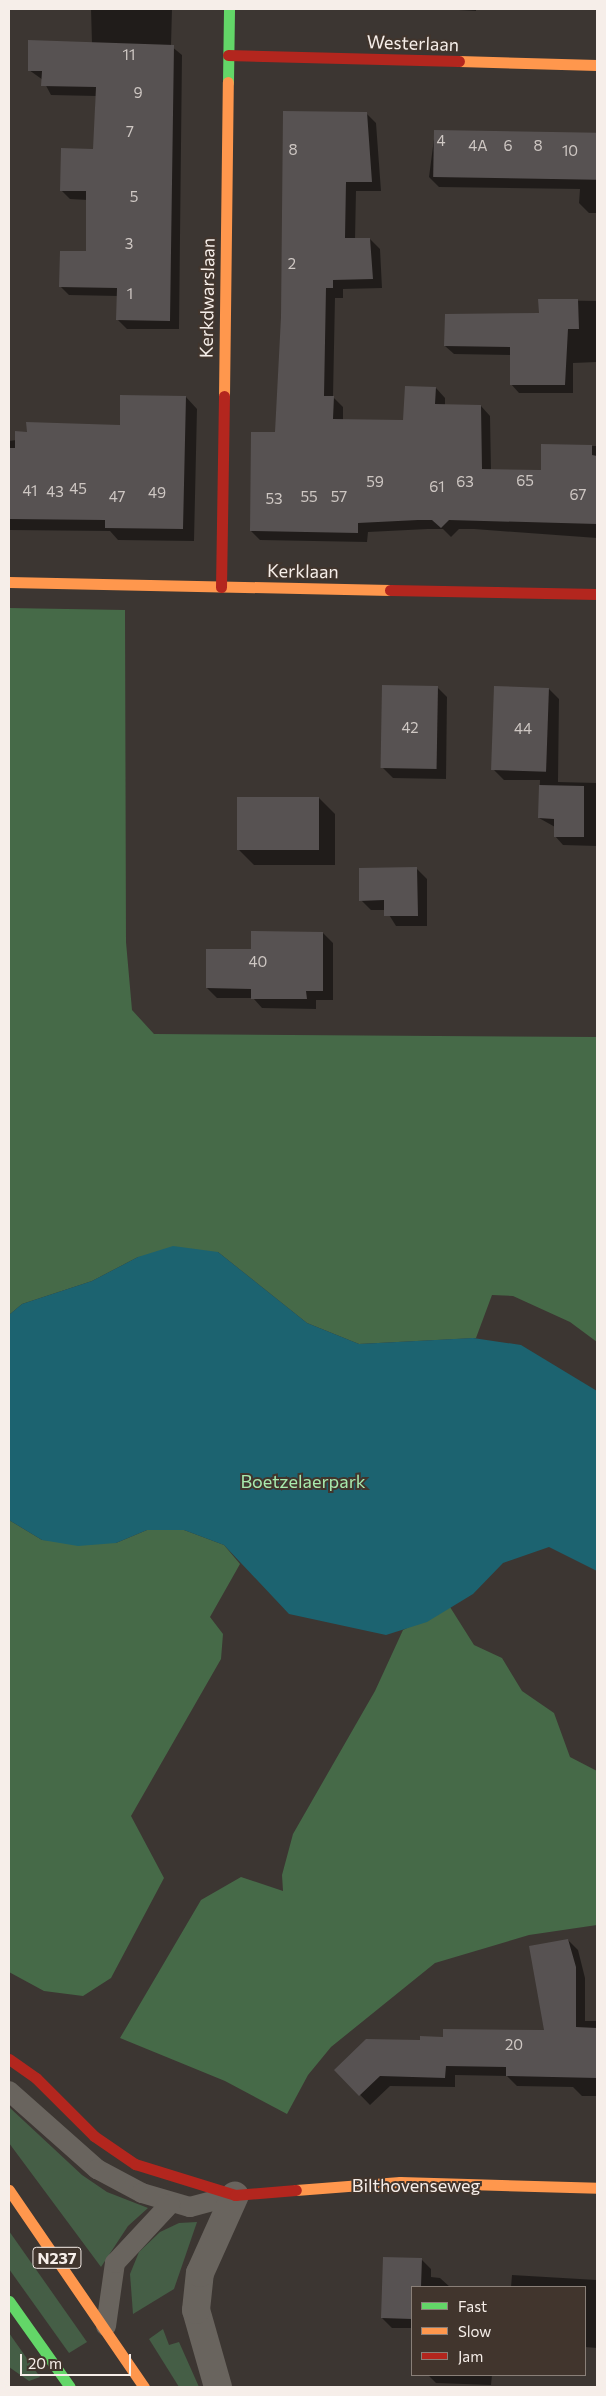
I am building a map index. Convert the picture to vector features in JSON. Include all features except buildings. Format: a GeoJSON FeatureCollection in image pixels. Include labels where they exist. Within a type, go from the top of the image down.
{"type":"FeatureCollection","features":[{"type":"Feature","properties":{"kind":"street","name":"Kerkdwarslaan"},"geometry":{"type":"LineString","coordinates":[[221,587],[229,9]]}},
{"type":"Feature","properties":{"kind":"street","name":"Westerlaan"},"geometry":{"type":"LineString","coordinates":[[228,55],[597,65]]}},
{"type":"Feature","properties":{"kind":"street","name":"Kerklaan"},"geometry":{"type":"LineString","coordinates":[[9,582],[597,594]]}},
{"type":"Feature","properties":{"kind":"street","name":"Bilthovenseweg"},"geometry":{"type":"LineString","coordinates":[[9,2059],[94,2136],[135,2164],[235,2195],[400,2182],[597,2188]]}},
{"type":"Feature","properties":{"kind":"street","name":"N237"},"geometry":{"type":"LineString","coordinates":[[9,2190],[106,2326],[144,2387]]}},
{"type":"Feature","properties":{"kind":"street"},"geometry":{"type":"LineString","coordinates":[[218,2387],[196,2310],[200,2273],[235,2195]]}},
{"type":"Feature","properties":{"kind":"street"},"geometry":{"type":"LineString","coordinates":[[9,2301],[70,2387]]}},
{"type":"Feature","properties":{"kind":"lane","name":"Bilthovenseweg"},"geometry":{"type":"LineString","coordinates":[[9,2091],[97,2169],[170,2204],[190,2206],[235,2195]]}},
{"type":"Feature","properties":{"kind":"lane"},"geometry":{"type":"LineString","coordinates":[[106,2326],[115,2263],[170,2204]]}},
{"type":"Feature","properties":{"kind":"green space"},"geometry":{"type":"Polygon","coordinates":[[[9,608],[125,610],[126,942],[132,1010],[154,1034],[597,1037],[597,1342],[570,1322],[513,1296],[492,1295],[476,1338],[359,1344],[307,1323],[218,1252],[138,1257],[92,1281],[22,1304],[9,1315],[9,608]]]}},
{"type":"Feature","properties":{"kind":"green space"},"geometry":{"type":"Polygon","coordinates":[[[9,1520],[42,1540],[116,1543],[147,1530],[184,1530],[224,1545],[240,1564],[210,1617],[223,1634],[221,1659],[131,1816],[164,1878],[111,1978],[83,1996],[44,1991],[9,1972],[9,1520]]]}},
{"type":"Feature","properties":{"kind":"green space"},"geometry":{"type":"Polygon","coordinates":[[[450,1607],[474,1645],[502,1658],[522,1691],[554,1713],[570,1757],[597,1771],[597,1925],[529,1935],[435,1963],[331,2047],[308,2075],[287,2114],[225,2081],[120,2038],[201,1900],[241,1877],[283,1891],[282,1875],[293,1834],[375,1691],[403,1630],[450,1607]]]}},
{"type":"Feature","properties":{"kind":"green space"},"geometry":{"type":"Polygon","coordinates":[[[9,2107],[82,2175],[107,2192],[148,2208],[128,2226],[101,2267],[9,2143],[9,2107]]]}},
{"type":"Feature","properties":{"kind":"green space"},"geometry":{"type":"Polygon","coordinates":[[[197,2222],[174,2289],[133,2314],[130,2274],[139,2252],[160,2232],[179,2223],[197,2222]]]}},
{"type":"Feature","properties":{"kind":"green space"},"geometry":{"type":"Polygon","coordinates":[[[9,2231],[87,2342],[69,2353],[9,2269],[9,2231]]]}},
{"type":"Feature","properties":{"kind":"green space"},"geometry":{"type":"Polygon","coordinates":[[[163,2329],[169,2345],[179,2342],[199,2387],[179,2387],[149,2339],[163,2329]]]}},
{"type":"Feature","properties":{"kind":"green space"},"geometry":{"type":"Polygon","coordinates":[[[9,2333],[40,2377],[29,2381],[9,2367],[9,2333]]]}},
{"type":"Feature","properties":{"kind":"water"},"geometry":{"type":"Polygon","coordinates":[[[173,1246],[218,1252],[307,1323],[359,1344],[473,1338],[521,1345],[597,1391],[597,1571],[549,1547],[503,1563],[473,1594],[427,1622],[386,1635],[289,1614],[224,1545],[184,1530],[147,1530],[116,1543],[78,1546],[42,1540],[9,1520],[9,1315],[22,1304],[92,1281],[138,1257],[173,1246]]]}},
{"type":"Feature","properties":{"kind":"traffic: fast"},"geometry":{"type":"LineString","coordinates":[[228,82],[229,9]]}},
{"type":"Feature","properties":{"kind":"traffic: fast"},"geometry":{"type":"LineString","coordinates":[[9,2301],[70,2387]]}},
{"type":"Feature","properties":{"kind":"traffic: slow"},"geometry":{"type":"LineString","coordinates":[[459,61],[597,65]]}},
{"type":"Feature","properties":{"kind":"traffic: slow"},"geometry":{"type":"LineString","coordinates":[[224,396],[228,82]]}},
{"type":"Feature","properties":{"kind":"traffic: slow"},"geometry":{"type":"LineString","coordinates":[[9,582],[390,590]]}},
{"type":"Feature","properties":{"kind":"traffic: slow"},"geometry":{"type":"LineString","coordinates":[[296,2190],[400,2182],[597,2188]]}},
{"type":"Feature","properties":{"kind":"traffic: slow"},"geometry":{"type":"LineString","coordinates":[[9,2190],[144,2387]]}},
{"type":"Feature","properties":{"kind":"traffic: jam"},"geometry":{"type":"LineString","coordinates":[[228,55],[459,61]]}},
{"type":"Feature","properties":{"kind":"traffic: jam"},"geometry":{"type":"LineString","coordinates":[[221,587],[224,396]]}},
{"type":"Feature","properties":{"kind":"traffic: jam"},"geometry":{"type":"LineString","coordinates":[[390,590],[597,594]]}},
{"type":"Feature","properties":{"kind":"traffic: jam"},"geometry":{"type":"LineString","coordinates":[[9,2059],[36,2078],[94,2136],[135,2164],[235,2195],[296,2190]]}},
{"type":"Feature","properties":{"kind":"park label","name":"Boetzelaerpark"},"geometry":{"type":"Point","coordinates":[303,1481]}}]}
